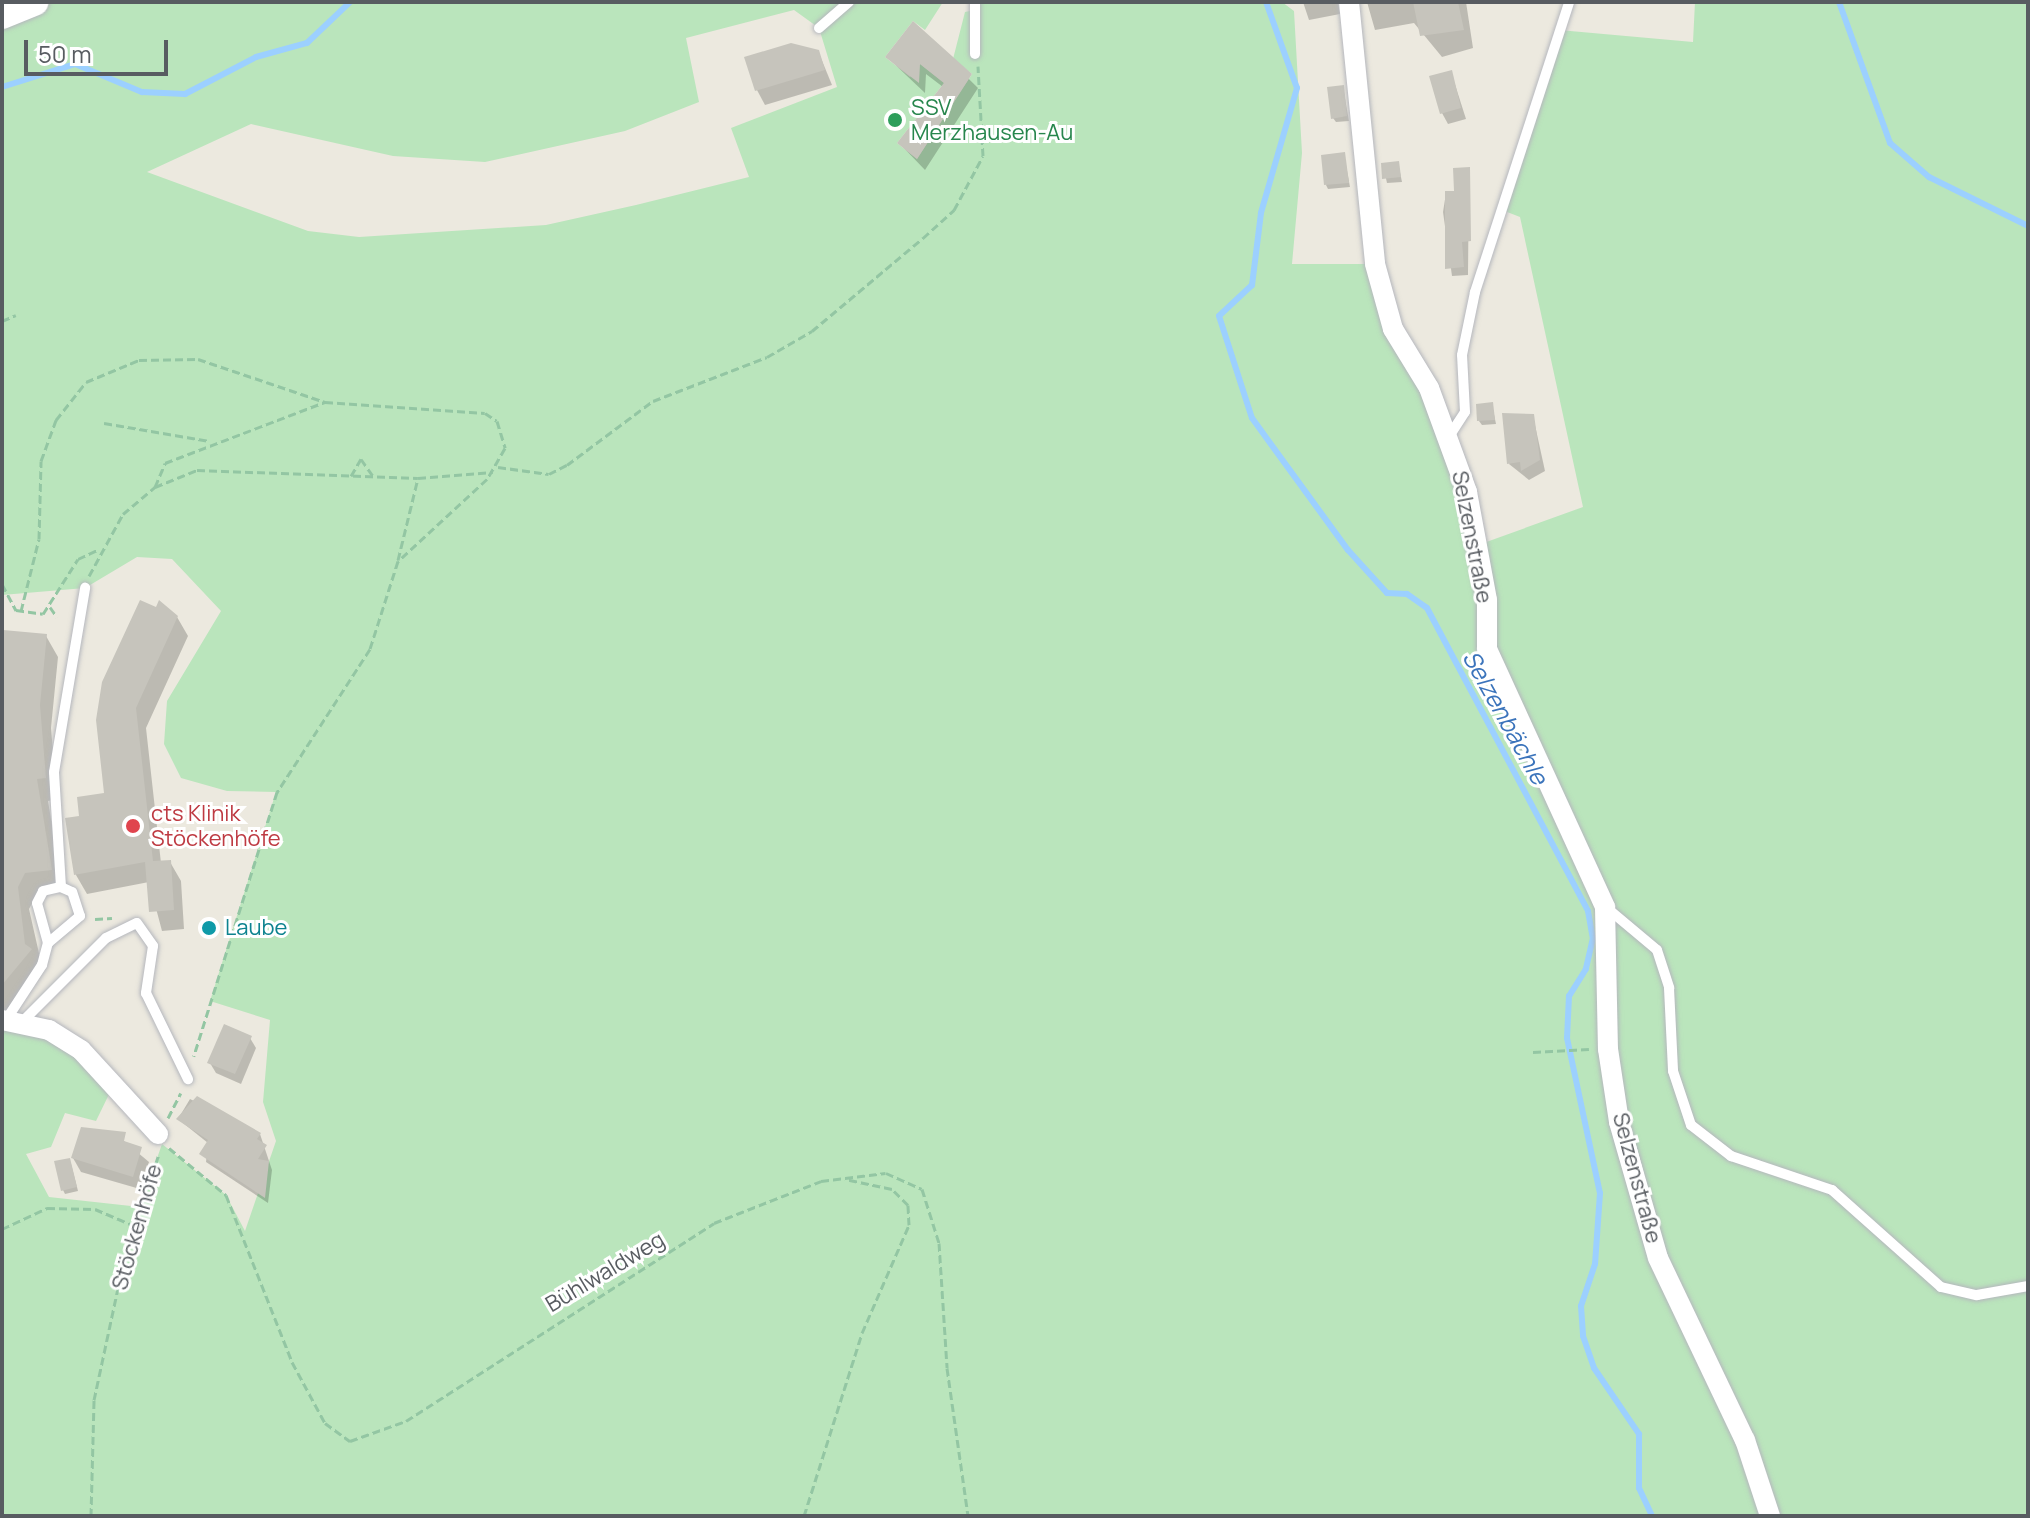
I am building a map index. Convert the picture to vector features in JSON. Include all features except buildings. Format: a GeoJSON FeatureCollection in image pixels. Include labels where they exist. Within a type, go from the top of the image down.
{"type":"FeatureCollection","features":[{"type":"Feature","properties":{"kind":"main road"},"geometry":{"type":"LineString","coordinates":[[2,15],[35,2]]}},
{"type":"Feature","properties":{"kind":"street","name":"Selzenstraße"},"geometry":{"type":"LineString","coordinates":[[1349,2],[1375,264],[1393,329],[1450,435],[1477,545],[1487,649],[1605,907],[1608,1049],[1633,1173],[1658,1258],[1745,1440],[1770,1516]]}},
{"type":"Feature","properties":{"kind":"street","name":"Stöckenhöfe"},"geometry":{"type":"LineString","coordinates":[[10,1020],[81,1050],[161,1135]]}},
{"type":"Feature","properties":{"kind":"lane"},"geometry":{"type":"LineString","coordinates":[[819,28],[849,2]]}},
{"type":"Feature","properties":{"kind":"lane"},"geometry":{"type":"LineString","coordinates":[[975,2],[975,54]]}},
{"type":"Feature","properties":{"kind":"lane"},"geometry":{"type":"LineString","coordinates":[[1450,435],[1465,412],[1462,355],[1475,292],[1569,2]]}},
{"type":"Feature","properties":{"kind":"lane"},"geometry":{"type":"LineString","coordinates":[[61,887],[54,772],[85,588]]}},
{"type":"Feature","properties":{"kind":"lane"},"geometry":{"type":"LineString","coordinates":[[10,1020],[42,965],[48,943],[37,903],[43,891],[61,887],[72,892],[80,916],[48,943]]}},
{"type":"Feature","properties":{"kind":"lane"},"geometry":{"type":"LineString","coordinates":[[1605,907],[1657,950],[1669,988],[1673,1071],[1691,1125],[1731,1156],[1832,1190],[1941,1287],[1977,1295],[2028,1286]]}},
{"type":"Feature","properties":{"kind":"lane"},"geometry":{"type":"LineString","coordinates":[[10,1020],[106,938],[134,924],[153,946],[146,993],[188,1079]]}},
{"type":"Feature","properties":{"kind":"path"},"geometry":{"type":"LineString","coordinates":[[498,467],[549,474],[567,465],[653,401],[767,357],[812,331],[923,238],[954,210],[983,156],[986,120],[975,54]]}},
{"type":"Feature","properties":{"kind":"path"},"geometry":{"type":"LineString","coordinates":[[2,321],[16,315]]}},
{"type":"Feature","properties":{"kind":"path"},"geometry":{"type":"LineString","coordinates":[[21,611],[39,539],[41,461],[56,420],[86,382],[139,360],[198,359],[325,402],[485,413],[503,435],[498,467],[398,561]]}},
{"type":"Feature","properties":{"kind":"path"},"geometry":{"type":"LineString","coordinates":[[2,584],[21,611],[43,614],[78,559],[97,550],[155,487],[165,463],[209,441],[325,402]]}},
{"type":"Feature","properties":{"kind":"path"},"geometry":{"type":"LineString","coordinates":[[104,423],[209,441]]}},
{"type":"Feature","properties":{"kind":"path"},"geometry":{"type":"LineString","coordinates":[[351,476],[361,459],[373,476]]}},
{"type":"Feature","properties":{"kind":"path"},"geometry":{"type":"LineString","coordinates":[[155,487],[218,467],[418,478],[493,472]]}},
{"type":"Feature","properties":{"kind":"path"},"geometry":{"type":"LineString","coordinates":[[161,1135],[188,1079],[277,792],[370,649],[398,561],[418,478]]}},
{"type":"Feature","properties":{"kind":"path"},"geometry":{"type":"LineString","coordinates":[[85,588],[97,550]]}},
{"type":"Feature","properties":{"kind":"path"},"geometry":{"type":"LineString","coordinates":[[50,607],[57,617]]}},
{"type":"Feature","properties":{"kind":"path"},"geometry":{"type":"LineString","coordinates":[[80,916],[124,916],[134,924]]}},
{"type":"Feature","properties":{"kind":"path"},"geometry":{"type":"LineString","coordinates":[[1533,1052],[1588,1049]]}},
{"type":"Feature","properties":{"kind":"path","name":"Bühlwaldweg"},"geometry":{"type":"LineString","coordinates":[[161,1135],[226,1195],[292,1362],[325,1423],[350,1441],[406,1421],[714,1223],[842,1179],[886,1173],[922,1189],[939,1243],[968,1516]]}},
{"type":"Feature","properties":{"kind":"path","name":"Stöckenhöfe"},"geometry":{"type":"LineString","coordinates":[[91,1516],[94,1400],[135,1226],[161,1135]]}},
{"type":"Feature","properties":{"kind":"path"},"geometry":{"type":"LineString","coordinates":[[804,1516],[862,1333],[909,1225],[908,1205],[892,1189],[842,1179]]}},
{"type":"Feature","properties":{"kind":"path"},"geometry":{"type":"LineString","coordinates":[[2,1229],[47,1208],[95,1209],[135,1226]]}},
{"type":"Feature","properties":{"kind":"green space"},"geometry":{"type":"Polygon","coordinates":[[[2,2],[943,2],[925,30],[913,21],[885,57],[910,77],[920,64],[944,83],[897,143],[917,159],[972,74],[953,59],[965,12],[975,10],[975,2],[1282,2],[1294,11],[1302,153],[1292,264],[1375,264],[1429,388],[1478,545],[1583,507],[1520,217],[1502,210],[1559,30],[1693,42],[1695,2],[2028,2],[2028,1516],[2,1516],[2,1020],[23,1021],[115,1082],[96,1121],[65,1113],[51,1147],[26,1154],[49,1197],[140,1207],[162,1144],[226,1195],[245,1231],[276,1141],[263,1102],[270,1020],[210,1001],[276,792],[227,791],[181,778],[164,744],[167,701],[221,611],[172,559],[137,557],[85,588],[2,595],[2,2]],[[794,10],[686,38],[699,102],[625,131],[485,162],[393,156],[251,124],[147,172],[308,231],[359,237],[546,225],[749,177],[731,128],[837,87],[819,28],[794,10]]]}},
{"type":"Feature","properties":{"kind":"waterway"},"geometry":{"type":"LineString","coordinates":[[2,87],[75,64],[142,92],[185,94],[256,57],[307,43],[350,2]]}},
{"type":"Feature","properties":{"kind":"waterway","name":"Selzenbächle"},"geometry":{"type":"LineString","coordinates":[[1266,2],[1297,88],[1261,213],[1252,285],[1219,316],[1252,418],[1348,550],[1387,593],[1407,594],[1427,608],[1588,911],[1593,938],[1586,969],[1569,996],[1567,1038],[1600,1193],[1595,1264],[1581,1306],[1583,1336],[1594,1368],[1639,1434],[1639,1488],[1652,1516]]}},
{"type":"Feature","properties":{"kind":"waterway"},"geometry":{"type":"LineString","coordinates":[[1839,2],[1890,143],[1929,177],[2028,226]]}},
{"type":"Feature","properties":{"kind":"place","name":"SSV Merzhausen-Au"},"geometry":{"type":"Point","coordinates":[895,120]}},
{"type":"Feature","properties":{"kind":"place","name":"cts Klinik Stöckenhöfe"},"geometry":{"type":"Point","coordinates":[133,826]}},
{"type":"Feature","properties":{"kind":"place","name":"Laube"},"geometry":{"type":"Point","coordinates":[209,928]}}]}
